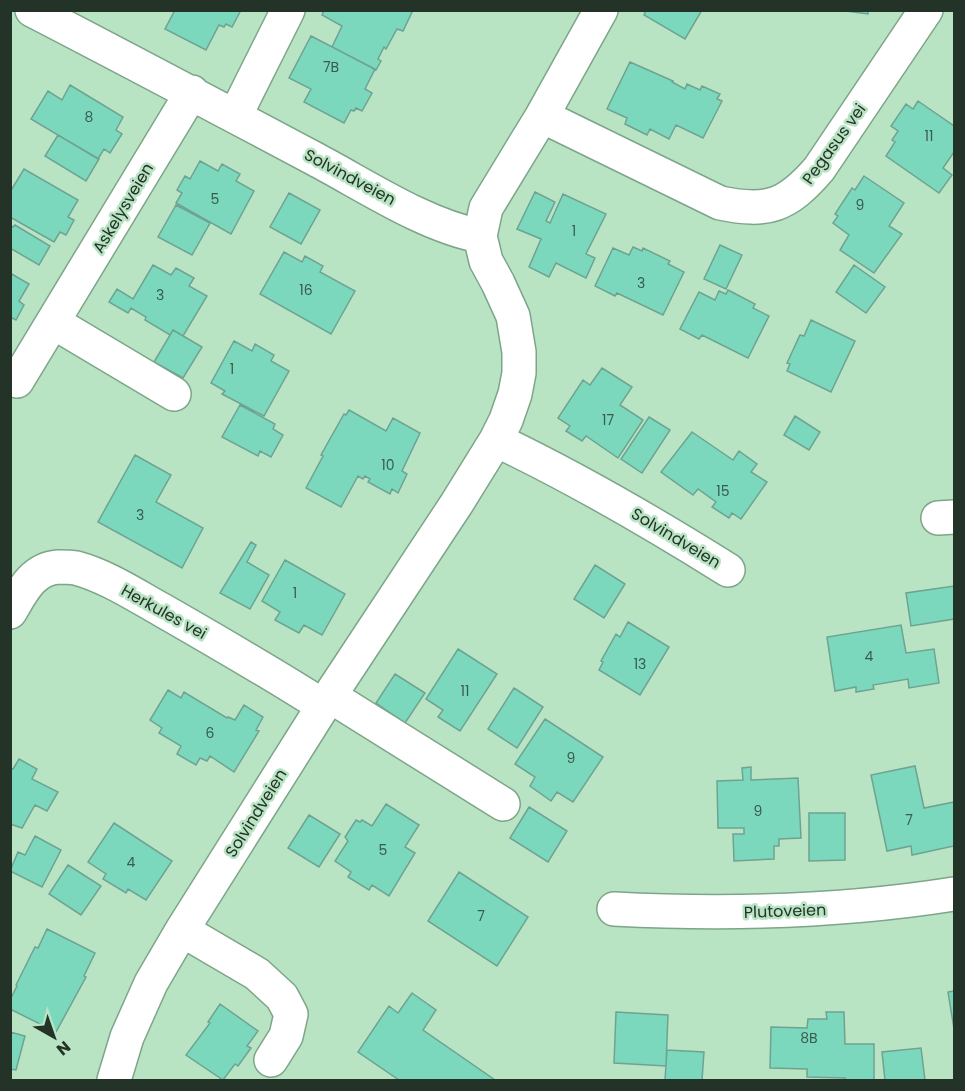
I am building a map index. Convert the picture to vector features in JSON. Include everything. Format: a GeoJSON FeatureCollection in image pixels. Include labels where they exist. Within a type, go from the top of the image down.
{"type":"FeatureCollection","features":[{"type":"Feature","properties":{"kind":"street","name":"Solvindveien"},"geometry":{"type":"LineString","coordinates":[[32,10],[192,92],[409,209],[460,232],[480,236],[486,261],[513,316],[519,352],[519,373],[515,394],[496,440],[458,503],[327,701],[182,930],[151,983],[128,1037],[114,1080]]}},
{"type":"Feature","properties":{"kind":"street"},"geometry":{"type":"LineString","coordinates":[[235,116],[288,10]]}},
{"type":"Feature","properties":{"kind":"street"},"geometry":{"type":"LineString","coordinates":[[480,236],[486,208],[542,116],[601,10]]}},
{"type":"Feature","properties":{"kind":"street","name":"Pegasus vei"},"geometry":{"type":"LineString","coordinates":[[542,116],[720,203],[745,208],[761,208],[788,199],[803,188],[819,169],[926,10]]}},
{"type":"Feature","properties":{"kind":"street","name":"Askelysveien"},"geometry":{"type":"LineString","coordinates":[[17,381],[192,92]]}},
{"type":"Feature","properties":{"kind":"street"},"geometry":{"type":"LineString","coordinates":[[53,322],[174,394]]}},
{"type":"Feature","properties":{"kind":"street","name":"Solvindveien"},"geometry":{"type":"LineString","coordinates":[[496,440],[543,462],[669,533],[728,570]]}},
{"type":"Feature","properties":{"kind":"street","name":"Herkules vei"},"geometry":{"type":"LineString","coordinates":[[10,612],[34,576],[44,570],[57,567],[75,568],[118,586],[286,682],[327,701]]}},
{"type":"Feature","properties":{"kind":"street"},"geometry":{"type":"LineString","coordinates":[[327,701],[503,804]]}},
{"type":"Feature","properties":{"kind":"street","name":"Plutoveien"},"geometry":{"type":"LineString","coordinates":[[614,909],[663,912],[835,909],[954,894]]}},
{"type":"Feature","properties":{"kind":"street"},"geometry":{"type":"LineString","coordinates":[[182,930],[257,974],[282,997],[291,1014],[286,1036],[271,1060]]}},
{"type":"Feature","properties":{"kind":"building"},"geometry":{"type":"Polygon","coordinates":[[[175,10],[241,10],[232,27],[226,24],[224,27],[219,25],[206,50],[165,29],[175,10]]]}},
{"type":"Feature","properties":{"kind":"building"},"geometry":{"type":"Polygon","coordinates":[[[324,10],[413,10],[403,31],[397,29],[386,49],[384,47],[376,70],[332,47],[342,26],[322,15],[324,10]]]}},
{"type":"Feature","properties":{"kind":"building"},"geometry":{"type":"Polygon","coordinates":[[[646,10],[702,10],[685,39],[644,15],[646,10]]]}},
{"type":"Feature","properties":{"kind":"building"},"geometry":{"type":"Polygon","coordinates":[[[838,10],[868,10],[868,14],[838,10]]]}},
{"type":"Feature","properties":{"kind":"building"},"geometry":{"type":"Polygon","coordinates":[[[311,36],[375,69],[365,89],[372,93],[362,111],[356,108],[354,111],[351,110],[344,123],[304,102],[311,89],[289,78],[311,36]]]}},
{"type":"Feature","properties":{"kind":"building"},"geometry":{"type":"Polygon","coordinates":[[[630,62],[673,81],[685,89],[687,84],[700,90],[702,86],[720,94],[717,99],[722,101],[703,138],[676,125],[669,139],[650,129],[647,135],[625,124],[627,118],[607,109],[630,62]]]}},
{"type":"Feature","properties":{"kind":"building"},"geometry":{"type":"Polygon","coordinates":[[[70,85],[123,117],[116,130],[122,134],[110,153],[104,149],[98,159],[31,119],[48,91],[62,100],[70,85]]]}},
{"type":"Feature","properties":{"kind":"building"},"geometry":{"type":"Polygon","coordinates":[[[918,101],[954,126],[954,152],[943,168],[952,175],[939,193],[886,156],[895,142],[892,140],[898,131],[891,126],[906,104],[913,109],[918,101]]]}},
{"type":"Feature","properties":{"kind":"building"},"geometry":{"type":"Polygon","coordinates":[[[58,135],[99,159],[86,181],[45,156],[58,135]]]}},
{"type":"Feature","properties":{"kind":"building"},"geometry":{"type":"Polygon","coordinates":[[[200,161],[218,171],[222,164],[240,174],[236,181],[254,191],[231,234],[176,203],[182,193],[177,190],[185,176],[190,179],[200,161]]]}},
{"type":"Feature","properties":{"kind":"building"},"geometry":{"type":"Polygon","coordinates":[[[24,169],[78,200],[68,217],[74,220],[66,235],[60,232],[54,242],[10,217],[10,192],[24,169]]]}},
{"type":"Feature","properties":{"kind":"building"},"geometry":{"type":"Polygon","coordinates":[[[864,176],[904,203],[889,226],[902,234],[874,273],[840,250],[849,235],[833,223],[838,216],[835,214],[852,188],[855,190],[864,176]]]}},
{"type":"Feature","properties":{"kind":"building"},"geometry":{"type":"Polygon","coordinates":[[[535,192],[555,202],[546,221],[550,223],[563,194],[606,214],[586,254],[595,258],[586,278],[556,263],[549,277],[529,267],[541,239],[517,229],[535,192]]]}},
{"type":"Feature","properties":{"kind":"building"},"geometry":{"type":"Polygon","coordinates":[[[289,193],[320,210],[301,244],[270,227],[289,193]]]}},
{"type":"Feature","properties":{"kind":"building"},"geometry":{"type":"Polygon","coordinates":[[[176,205],[210,223],[192,255],[158,237],[176,205]]]}},
{"type":"Feature","properties":{"kind":"building"},"geometry":{"type":"Polygon","coordinates":[[[10,225],[13,227],[15,225],[50,246],[39,265],[10,248],[10,225]]]}},
{"type":"Feature","properties":{"kind":"building"},"geometry":{"type":"Polygon","coordinates":[[[720,245],[742,255],[726,289],[704,279],[720,245]]]}},
{"type":"Feature","properties":{"kind":"building"},"geometry":{"type":"Polygon","coordinates":[[[633,247],[642,251],[643,248],[670,261],[668,264],[684,272],[663,315],[617,293],[615,296],[595,286],[613,248],[629,255],[633,247]]]}},
{"type":"Feature","properties":{"kind":"building"},"geometry":{"type":"Polygon","coordinates":[[[284,252],[302,262],[305,256],[323,266],[320,272],[355,291],[331,334],[260,294],[284,252]]]}},
{"type":"Feature","properties":{"kind":"building"},"geometry":{"type":"Polygon","coordinates":[[[153,265],[171,275],[176,268],[194,278],[189,286],[207,296],[183,336],[173,330],[170,335],[145,320],[146,317],[131,308],[128,313],[109,302],[117,289],[133,299],[153,265]]]}},
{"type":"Feature","properties":{"kind":"building"},"geometry":{"type":"Polygon","coordinates":[[[854,265],[885,287],[866,313],[836,292],[854,265]]]}},
{"type":"Feature","properties":{"kind":"building"},"geometry":{"type":"Polygon","coordinates":[[[10,273],[29,284],[19,301],[24,305],[16,320],[10,317],[10,273]]]}},
{"type":"Feature","properties":{"kind":"building"},"geometry":{"type":"Polygon","coordinates":[[[728,290],[755,304],[753,308],[769,316],[748,358],[702,335],[699,339],[680,329],[699,292],[715,300],[719,291],[726,294],[728,290]]]}},
{"type":"Feature","properties":{"kind":"building"},"geometry":{"type":"Polygon","coordinates":[[[811,320],[855,341],[831,392],[787,371],[790,364],[787,363],[800,335],[804,336],[811,320]]]}},
{"type":"Feature","properties":{"kind":"building"},"geometry":{"type":"Polygon","coordinates":[[[173,330],[202,347],[183,378],[154,362],[173,330]]]}},
{"type":"Feature","properties":{"kind":"building"},"geometry":{"type":"Polygon","coordinates":[[[234,341],[252,351],[255,344],[274,355],[271,361],[289,371],[264,416],[222,394],[225,391],[211,383],[234,341]]]}},
{"type":"Feature","properties":{"kind":"building"},"geometry":{"type":"Polygon","coordinates":[[[602,368],[632,387],[620,405],[643,420],[618,458],[586,436],[582,441],[566,431],[570,426],[558,418],[583,380],[590,385],[602,368]]]}},
{"type":"Feature","properties":{"kind":"building"},"geometry":{"type":"Polygon","coordinates":[[[240,405],[275,424],[273,429],[283,435],[271,457],[260,451],[258,456],[222,437],[240,405]]]}},
{"type":"Feature","properties":{"kind":"building"},"geometry":{"type":"Polygon","coordinates":[[[349,410],[386,431],[393,418],[420,433],[402,471],[407,474],[398,493],[392,489],[390,494],[368,482],[370,479],[365,476],[363,479],[358,476],[341,507],[306,488],[323,456],[321,455],[344,414],[346,415],[349,410]]]}},
{"type":"Feature","properties":{"kind":"building"},"geometry":{"type":"Polygon","coordinates":[[[795,416],[820,432],[809,450],[784,435],[795,416]]]}},
{"type":"Feature","properties":{"kind":"building"},"geometry":{"type":"Polygon","coordinates":[[[649,417],[670,430],[642,473],[621,459],[649,417]]]}},
{"type":"Feature","properties":{"kind":"building"},"geometry":{"type":"Polygon","coordinates":[[[692,432],[733,460],[739,451],[757,464],[751,472],[767,482],[741,519],[732,513],[729,518],[712,507],[716,502],[698,489],[693,495],[661,472],[692,432]]]}},
{"type":"Feature","properties":{"kind":"building"},"geometry":{"type":"Polygon","coordinates":[[[135,455],[171,475],[156,502],[203,528],[182,568],[98,522],[135,455]]]}},
{"type":"Feature","properties":{"kind":"building"},"geometry":{"type":"Polygon","coordinates":[[[251,542],[256,545],[247,562],[269,575],[250,609],[220,593],[251,542]]]}},
{"type":"Feature","properties":{"kind":"building"},"geometry":{"type":"Polygon","coordinates":[[[285,560],[345,594],[322,635],[304,625],[299,633],[275,620],[280,612],[262,601],[285,560]]]}},
{"type":"Feature","properties":{"kind":"building"},"geometry":{"type":"Polygon","coordinates":[[[595,565],[625,584],[604,618],[574,599],[595,565]]]}},
{"type":"Feature","properties":{"kind":"building"},"geometry":{"type":"Polygon","coordinates":[[[954,586],[954,619],[911,626],[906,593],[954,586]]]}},
{"type":"Feature","properties":{"kind":"building"},"geometry":{"type":"Polygon","coordinates":[[[628,622],[669,647],[640,695],[599,670],[603,662],[601,661],[616,634],[620,637],[628,622]]]}},
{"type":"Feature","properties":{"kind":"building"},"geometry":{"type":"Polygon","coordinates":[[[901,625],[906,653],[934,649],[939,683],[909,688],[908,679],[873,685],[874,689],[856,692],[856,687],[835,691],[827,637],[901,625]]]}},
{"type":"Feature","properties":{"kind":"building"},"geometry":{"type":"Polygon","coordinates":[[[458,649],[497,674],[460,731],[438,717],[443,710],[426,699],[458,649]]]}},
{"type":"Feature","properties":{"kind":"building"},"geometry":{"type":"Polygon","coordinates":[[[395,674],[425,693],[405,723],[376,703],[395,674]]]}},
{"type":"Feature","properties":{"kind":"building"},"geometry":{"type":"Polygon","coordinates":[[[514,688],[543,707],[517,748],[488,729],[514,688]]]}},
{"type":"Feature","properties":{"kind":"building"},"geometry":{"type":"Polygon","coordinates":[[[168,690],[181,698],[184,692],[227,718],[235,720],[244,705],[263,717],[256,730],[259,731],[234,772],[210,756],[207,761],[200,758],[196,765],[177,754],[181,746],[159,733],[162,728],[150,720],[168,690]]]}},
{"type":"Feature","properties":{"kind":"building"},"geometry":{"type":"Polygon","coordinates":[[[545,719],[603,757],[573,802],[557,792],[551,801],[530,786],[535,777],[515,764],[545,719]]]}},
{"type":"Feature","properties":{"kind":"building"},"geometry":{"type":"Polygon","coordinates":[[[19,759],[37,769],[32,779],[58,792],[47,811],[35,805],[22,828],[10,824],[10,768],[13,769],[19,759]]]}},
{"type":"Feature","properties":{"kind":"building"},"geometry":{"type":"Polygon","coordinates":[[[915,766],[924,808],[954,802],[954,846],[912,855],[911,846],[887,851],[871,775],[915,766]]]}},
{"type":"Feature","properties":{"kind":"building"},"geometry":{"type":"Polygon","coordinates":[[[751,767],[751,780],[798,778],[801,838],[779,839],[779,846],[774,846],[774,859],[734,861],[733,834],[744,834],[744,828],[718,828],[717,781],[743,780],[742,768],[751,767]]]}},
{"type":"Feature","properties":{"kind":"building"},"geometry":{"type":"Polygon","coordinates":[[[386,804],[419,825],[405,847],[415,853],[389,896],[372,885],[369,890],[348,877],[351,872],[335,861],[348,841],[345,837],[356,820],[360,822],[362,820],[372,826],[386,804]]]}},
{"type":"Feature","properties":{"kind":"building"},"geometry":{"type":"Polygon","coordinates":[[[529,807],[567,831],[548,862],[510,838],[529,807]]]}},
{"type":"Feature","properties":{"kind":"building"},"geometry":{"type":"Polygon","coordinates":[[[809,813],[845,813],[845,860],[809,861],[809,813]]]}},
{"type":"Feature","properties":{"kind":"building"},"geometry":{"type":"Polygon","coordinates":[[[309,815],[340,834],[319,867],[288,848],[309,815]]]}},
{"type":"Feature","properties":{"kind":"building"},"geometry":{"type":"Polygon","coordinates":[[[114,823],[172,861],[146,900],[128,889],[126,893],[103,879],[106,874],[88,862],[114,823]]]}},
{"type":"Feature","properties":{"kind":"building"},"geometry":{"type":"Polygon","coordinates":[[[35,836],[61,850],[42,887],[10,871],[18,852],[25,855],[35,836]]]}},
{"type":"Feature","properties":{"kind":"building"},"geometry":{"type":"Polygon","coordinates":[[[68,865],[101,886],[81,915],[49,894],[68,865]]]}},
{"type":"Feature","properties":{"kind":"building"},"geometry":{"type":"Polygon","coordinates":[[[459,872],[528,917],[497,966],[428,921],[459,872]]]}},
{"type":"Feature","properties":{"kind":"building"},"geometry":{"type":"Polygon","coordinates":[[[47,929],[95,953],[84,976],[86,977],[56,1032],[10,1009],[10,1000],[16,985],[47,929]]]}},
{"type":"Feature","properties":{"kind":"building"},"geometry":{"type":"Polygon","coordinates":[[[954,991],[954,1029],[948,992],[954,991]]]}},
{"type":"Feature","properties":{"kind":"building"},"geometry":{"type":"Polygon","coordinates":[[[412,993],[436,1010],[423,1030],[495,1080],[399,1080],[358,1052],[389,1006],[398,1013],[412,993]]]}},
{"type":"Feature","properties":{"kind":"building"},"geometry":{"type":"Polygon","coordinates":[[[220,1004],[258,1031],[247,1046],[251,1048],[238,1066],[235,1064],[223,1080],[186,1055],[210,1023],[208,1022],[220,1004]]]}},
{"type":"Feature","properties":{"kind":"building"},"geometry":{"type":"Polygon","coordinates":[[[616,1012],[668,1015],[666,1066],[614,1063],[616,1012]]]}},
{"type":"Feature","properties":{"kind":"building"},"geometry":{"type":"Polygon","coordinates":[[[826,1012],[844,1012],[845,1044],[874,1044],[874,1080],[807,1077],[807,1069],[770,1068],[771,1027],[807,1028],[808,1019],[827,1019],[826,1012]]]}},
{"type":"Feature","properties":{"kind":"building"},"geometry":{"type":"Polygon","coordinates":[[[10,1032],[25,1036],[16,1070],[10,1069],[10,1032]]]}},
{"type":"Feature","properties":{"kind":"building"},"geometry":{"type":"Polygon","coordinates":[[[921,1048],[925,1080],[885,1080],[882,1052],[921,1048]]]}},
{"type":"Feature","properties":{"kind":"building"},"geometry":{"type":"Polygon","coordinates":[[[667,1050],[704,1052],[702,1080],[665,1080],[667,1050]]]}}]}
